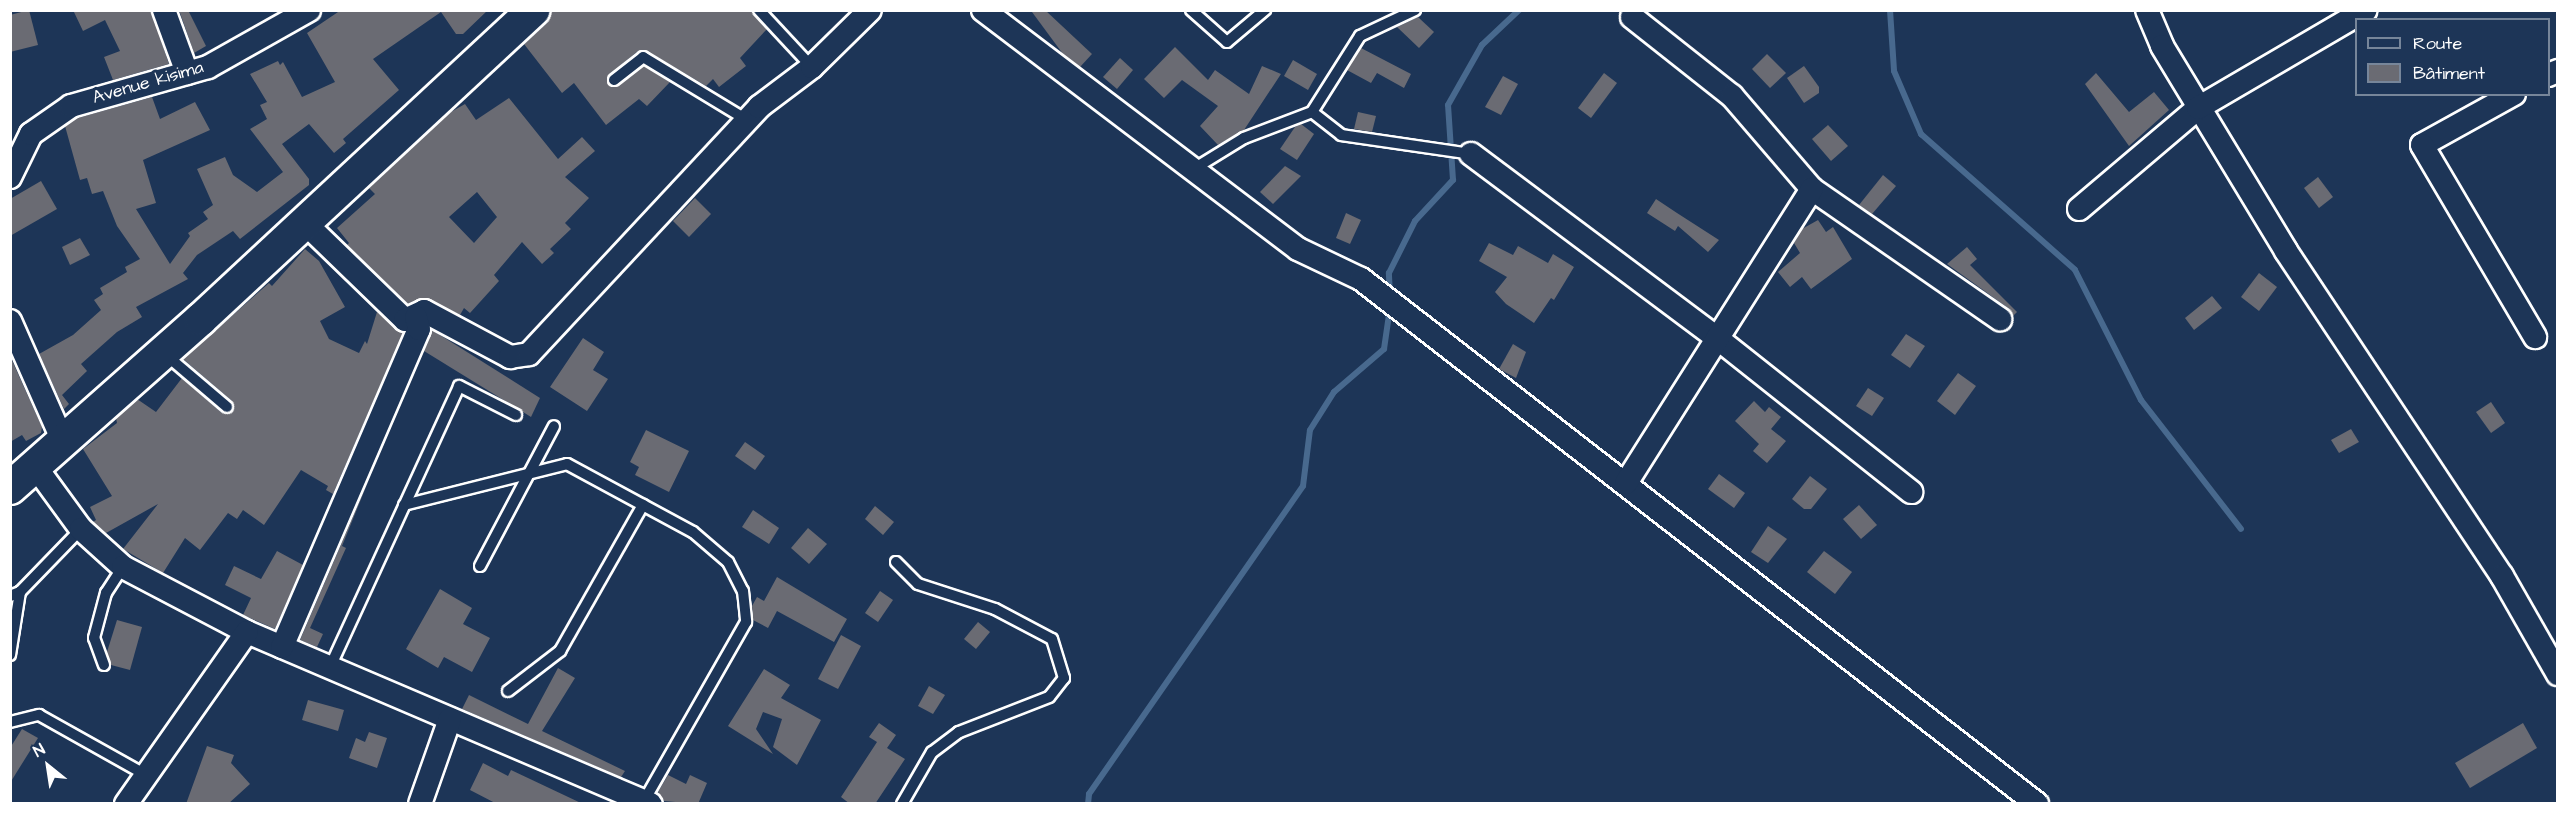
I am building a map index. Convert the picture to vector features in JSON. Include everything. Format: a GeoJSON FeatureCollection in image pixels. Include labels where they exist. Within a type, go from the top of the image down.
{"type":"FeatureCollection","features":[{"type":"Feature","properties":{"kind":"street"},"geometry":{"type":"LineString","coordinates":[[164,10],[187,73]]}},
{"type":"Feature","properties":{"kind":"street","name":"Avenue kisima"},"geometry":{"type":"LineString","coordinates":[[10,177],[31,134],[71,106],[208,67],[309,10]]}},
{"type":"Feature","properties":{"kind":"street"},"geometry":{"type":"LineString","coordinates":[[10,488],[161,351],[201,319],[534,10]]}},
{"type":"Feature","properties":{"kind":"street"},"geometry":{"type":"LineString","coordinates":[[304,222],[405,320],[416,317],[424,311],[510,357],[529,354],[747,120],[812,67],[870,10]]}},
{"type":"Feature","properties":{"kind":"street"},"geometry":{"type":"LineString","coordinates":[[984,10],[1298,249],[1361,279],[2037,804]]}},
{"type":"Feature","properties":{"kind":"street"},"geometry":{"type":"LineString","coordinates":[[2147,10],[2162,46],[2286,251],[2502,576],[2558,674]]}},
{"type":"Feature","properties":{"kind":"street"},"geometry":{"type":"LineString","coordinates":[[2079,209],[2198,108],[2366,10]]}},
{"type":"Feature","properties":{"kind":"street"},"geometry":{"type":"LineString","coordinates":[[1632,17],[1732,96],[1812,189],[2000,319]]}},
{"type":"Feature","properties":{"kind":"street"},"geometry":{"type":"LineString","coordinates":[[2510,96],[2422,145],[2535,337]]}},
{"type":"Feature","properties":{"kind":"street"},"geometry":{"type":"LineString","coordinates":[[1471,154],[1717,338],[1911,492]]}},
{"type":"Feature","properties":{"kind":"street"},"geometry":{"type":"LineString","coordinates":[[1626,483],[1812,189]]}},
{"type":"Feature","properties":{"kind":"street"},"geometry":{"type":"LineString","coordinates":[[282,647],[418,329],[416,317]]}},
{"type":"Feature","properties":{"kind":"street"},"geometry":{"type":"LineString","coordinates":[[10,321],[63,441]]}},
{"type":"Feature","properties":{"kind":"street"},"geometry":{"type":"LineString","coordinates":[[35,466],[81,529],[123,567],[247,632],[450,718],[605,795],[648,802]]}},
{"type":"Feature","properties":{"kind":"street"},"geometry":{"type":"LineString","coordinates":[[126,804],[247,632]]}},
{"type":"Feature","properties":{"kind":"street"},"geometry":{"type":"LineString","coordinates":[[420,804],[450,718]]}},
{"type":"Feature","properties":{"kind":"lane"},"geometry":{"type":"LineString","coordinates":[[759,10],[812,67]]}},
{"type":"Feature","properties":{"kind":"lane"},"geometry":{"type":"LineString","coordinates":[[1191,10],[1227,42],[1265,10]]}},
{"type":"Feature","properties":{"kind":"lane"},"geometry":{"type":"LineString","coordinates":[[1192,170],[1244,138],[1312,111],[1360,36],[1415,10]]}},
{"type":"Feature","properties":{"kind":"lane"},"geometry":{"type":"LineString","coordinates":[[614,80],[643,57],[747,120]]}},
{"type":"Feature","properties":{"kind":"lane"},"geometry":{"type":"LineString","coordinates":[[1312,111],[1341,135],[1471,154]]}},
{"type":"Feature","properties":{"kind":"lane"},"geometry":{"type":"LineString","coordinates":[[161,351],[227,407]]}},
{"type":"Feature","properties":{"kind":"lane"},"geometry":{"type":"LineString","coordinates":[[330,667],[459,386],[516,415]]}},
{"type":"Feature","properties":{"kind":"lane"},"geometry":{"type":"LineString","coordinates":[[480,566],[554,426]]}},
{"type":"Feature","properties":{"kind":"lane"},"geometry":{"type":"LineString","coordinates":[[404,505],[567,464],[693,532],[728,562],[743,591],[746,622],[648,802]]}},
{"type":"Feature","properties":{"kind":"lane"},"geometry":{"type":"LineString","coordinates":[[508,691],[560,651],[643,505]]}},
{"type":"Feature","properties":{"kind":"lane"},"geometry":{"type":"LineString","coordinates":[[10,655],[15,594],[81,529]]}},
{"type":"Feature","properties":{"kind":"lane"},"geometry":{"type":"LineString","coordinates":[[896,562],[918,584],[995,609],[1052,639],[1064,678],[1048,697],[959,732],[932,752],[902,804]]}},
{"type":"Feature","properties":{"kind":"lane"},"geometry":{"type":"LineString","coordinates":[[104,665],[94,638],[106,593],[123,567]]}},
{"type":"Feature","properties":{"kind":"lane"},"geometry":{"type":"LineString","coordinates":[[10,711],[10,727]]}},
{"type":"Feature","properties":{"kind":"lane"},"geometry":{"type":"LineString","coordinates":[[11,722],[39,715],[146,775]]}},
{"type":"Feature","properties":{"kind":"building"},"geometry":{"type":"Polygon","coordinates":[[[29,10],[38,45],[10,52],[10,15],[29,10]]]}},
{"type":"Feature","properties":{"kind":"building"},"geometry":{"type":"Polygon","coordinates":[[[73,10],[151,10],[169,64],[113,80],[104,57],[120,51],[105,20],[83,31],[73,10]]]}},
{"type":"Feature","properties":{"kind":"building"},"geometry":{"type":"Polygon","coordinates":[[[179,10],[188,10],[206,46],[194,53],[179,10]]]}},
{"type":"Feature","properties":{"kind":"building"},"geometry":{"type":"Polygon","coordinates":[[[341,10],[488,10],[463,34],[456,34],[441,12],[373,59],[399,90],[343,139],[346,143],[334,153],[309,124],[282,144],[309,179],[309,185],[240,239],[233,231],[197,255],[183,273],[188,279],[136,307],[142,317],[117,332],[81,364],[87,371],[62,395],[69,404],[64,409],[39,354],[73,335],[101,310],[94,300],[103,294],[100,288],[127,272],[125,267],[140,259],[117,226],[103,191],[92,194],[87,178],[80,180],[65,126],[77,118],[152,97],[160,119],[195,102],[210,130],[143,160],[156,203],[136,209],[170,264],[190,236],[188,233],[208,219],[203,212],[213,205],[197,169],[225,157],[233,175],[257,192],[283,172],[250,129],[267,119],[260,105],[267,102],[250,74],[278,61],[280,65],[283,62],[302,97],[335,82],[307,33],[341,10]]]}},
{"type":"Feature","properties":{"kind":"building"},"geometry":{"type":"Polygon","coordinates":[[[551,10],[752,10],[767,29],[740,58],[746,66],[719,87],[713,79],[706,86],[647,51],[638,51],[609,75],[609,85],[618,86],[644,66],[670,82],[647,106],[639,99],[606,125],[574,83],[562,93],[524,44],[547,23],[551,10]]]}},
{"type":"Feature","properties":{"kind":"building"},"geometry":{"type":"Polygon","coordinates":[[[1045,10],[1092,54],[1080,67],[1063,54],[1032,12],[1045,10]]]}},
{"type":"Feature","properties":{"kind":"building"},"geometry":{"type":"Polygon","coordinates":[[[1418,17],[1434,32],[1419,48],[1397,27],[1418,17]]]}},
{"type":"Feature","properties":{"kind":"building"},"geometry":{"type":"Polygon","coordinates":[[[1175,47],[1208,80],[1215,70],[1249,94],[1262,66],[1281,74],[1244,130],[1218,145],[1200,126],[1218,106],[1182,80],[1164,98],[1144,79],[1175,47]]]}},
{"type":"Feature","properties":{"kind":"building"},"geometry":{"type":"Polygon","coordinates":[[[1361,48],[1411,74],[1404,88],[1377,73],[1371,83],[1347,70],[1361,48]]]}},
{"type":"Feature","properties":{"kind":"building"},"geometry":{"type":"Polygon","coordinates":[[[1767,54],[1786,73],[1770,88],[1752,69],[1767,54]]]}},
{"type":"Feature","properties":{"kind":"building"},"geometry":{"type":"Polygon","coordinates":[[[1120,58],[1133,70],[1117,89],[1103,77],[1120,58]]]}},
{"type":"Feature","properties":{"kind":"building"},"geometry":{"type":"Polygon","coordinates":[[[1293,60],[1317,74],[1308,90],[1284,76],[1293,60]]]}},
{"type":"Feature","properties":{"kind":"building"},"geometry":{"type":"Polygon","coordinates":[[[1804,66],[1819,87],[1819,93],[1804,103],[1787,78],[1804,66]]]}},
{"type":"Feature","properties":{"kind":"building"},"geometry":{"type":"Polygon","coordinates":[[[1604,73],[1617,83],[1591,118],[1578,108],[1604,73]]]}},
{"type":"Feature","properties":{"kind":"building"},"geometry":{"type":"Polygon","coordinates":[[[2096,73],[2129,112],[2154,92],[2169,110],[2129,146],[2085,84],[2096,73]]]}},
{"type":"Feature","properties":{"kind":"building"},"geometry":{"type":"Polygon","coordinates":[[[1503,76],[1518,84],[1501,115],[1485,107],[1503,76]]]}},
{"type":"Feature","properties":{"kind":"building"},"geometry":{"type":"Polygon","coordinates":[[[509,98],[558,159],[582,137],[595,151],[565,177],[589,198],[565,223],[571,229],[550,249],[554,253],[542,264],[522,242],[494,275],[499,281],[470,313],[464,308],[460,315],[425,298],[408,304],[347,245],[349,243],[337,228],[375,194],[369,188],[449,113],[465,104],[476,120],[509,98]],[[477,192],[449,217],[474,243],[497,217],[477,192]]]}},
{"type":"Feature","properties":{"kind":"building"},"geometry":{"type":"Polygon","coordinates":[[[1358,112],[1376,116],[1372,132],[1354,129],[1358,112]]]}},
{"type":"Feature","properties":{"kind":"building"},"geometry":{"type":"Polygon","coordinates":[[[1301,124],[1314,134],[1297,160],[1280,149],[1295,127],[1301,124]]]}},
{"type":"Feature","properties":{"kind":"building"},"geometry":{"type":"Polygon","coordinates":[[[1828,125],[1848,146],[1831,161],[1812,139],[1828,125]]]}},
{"type":"Feature","properties":{"kind":"building"},"geometry":{"type":"Polygon","coordinates":[[[1285,166],[1301,176],[1273,204],[1260,192],[1285,166]]]}},
{"type":"Feature","properties":{"kind":"building"},"geometry":{"type":"Polygon","coordinates":[[[1883,175],[1896,186],[1872,214],[1859,205],[1883,175]]]}},
{"type":"Feature","properties":{"kind":"building"},"geometry":{"type":"Polygon","coordinates":[[[2318,177],[2333,197],[2319,208],[2304,188],[2318,177]]]}},
{"type":"Feature","properties":{"kind":"building"},"geometry":{"type":"Polygon","coordinates":[[[41,181],[57,209],[10,236],[10,199],[41,181]]]}},
{"type":"Feature","properties":{"kind":"building"},"geometry":{"type":"Polygon","coordinates":[[[695,198],[711,214],[689,237],[673,221],[695,198]]]}},
{"type":"Feature","properties":{"kind":"building"},"geometry":{"type":"Polygon","coordinates":[[[1656,199],[1719,240],[1708,252],[1678,226],[1675,231],[1647,213],[1656,199]]]}},
{"type":"Feature","properties":{"kind":"building"},"geometry":{"type":"Polygon","coordinates":[[[1346,213],[1361,220],[1350,244],[1336,238],[1346,213]]]}},
{"type":"Feature","properties":{"kind":"building"},"geometry":{"type":"Polygon","coordinates":[[[1818,220],[1826,232],[1833,227],[1852,259],[1811,289],[1802,277],[1790,287],[1778,272],[1800,253],[1794,243],[1802,229],[1818,220]]]}},
{"type":"Feature","properties":{"kind":"building"},"geometry":{"type":"Polygon","coordinates":[[[80,238],[90,255],[70,265],[62,247],[80,238]]]}},
{"type":"Feature","properties":{"kind":"building"},"geometry":{"type":"Polygon","coordinates":[[[1489,243],[1513,255],[1518,246],[1548,263],[1553,254],[1574,267],[1554,300],[1551,298],[1534,323],[1506,304],[1495,292],[1507,277],[1479,261],[1489,243]]]}},
{"type":"Feature","properties":{"kind":"building"},"geometry":{"type":"Polygon","coordinates":[[[1967,247],[1977,259],[1970,265],[2017,312],[2013,316],[2008,308],[1947,264],[1967,247]]]}},
{"type":"Feature","properties":{"kind":"building"},"geometry":{"type":"Polygon","coordinates":[[[305,249],[319,261],[345,307],[320,321],[329,339],[359,353],[365,341],[367,344],[377,312],[403,333],[333,494],[326,490],[328,486],[301,470],[264,525],[243,510],[237,519],[228,513],[200,550],[185,538],[163,573],[123,549],[158,504],[106,533],[93,522],[96,520],[90,507],[112,496],[83,449],[117,423],[116,418],[137,399],[156,412],[182,378],[222,413],[232,412],[232,401],[183,359],[269,283],[272,286],[305,249]]]}},
{"type":"Feature","properties":{"kind":"building"},"geometry":{"type":"Polygon","coordinates":[[[2259,273],[2277,287],[2259,311],[2241,297],[2259,273]]]}},
{"type":"Feature","properties":{"kind":"building"},"geometry":{"type":"Polygon","coordinates":[[[2212,296],[2222,308],[2194,330],[2185,318],[2212,296]]]}},
{"type":"Feature","properties":{"kind":"building"},"geometry":{"type":"Polygon","coordinates":[[[432,330],[540,398],[531,417],[424,351],[432,330]]]}},
{"type":"Feature","properties":{"kind":"building"},"geometry":{"type":"Polygon","coordinates":[[[1906,334],[1925,346],[1910,368],[1891,355],[1906,334]]]}},
{"type":"Feature","properties":{"kind":"building"},"geometry":{"type":"Polygon","coordinates":[[[583,338],[604,352],[593,370],[608,379],[587,411],[550,387],[583,338]]]}},
{"type":"Feature","properties":{"kind":"building"},"geometry":{"type":"Polygon","coordinates":[[[1513,344],[1526,352],[1516,378],[1499,369],[1513,344]]]}},
{"type":"Feature","properties":{"kind":"building"},"geometry":{"type":"Polygon","coordinates":[[[10,356],[42,427],[41,433],[26,441],[22,435],[10,442],[10,356]]]}},
{"type":"Feature","properties":{"kind":"building"},"geometry":{"type":"Polygon","coordinates":[[[1958,373],[1976,386],[1955,415],[1937,401],[1958,373]]]}},
{"type":"Feature","properties":{"kind":"building"},"geometry":{"type":"Polygon","coordinates":[[[1868,388],[1884,398],[1872,416],[1856,406],[1868,388]]]}},
{"type":"Feature","properties":{"kind":"building"},"geometry":{"type":"Polygon","coordinates":[[[1754,401],[1765,412],[1769,407],[1781,417],[1771,429],[1786,441],[1767,463],[1753,451],[1759,444],[1735,421],[1754,401]]]}},
{"type":"Feature","properties":{"kind":"building"},"geometry":{"type":"Polygon","coordinates":[[[2491,402],[2505,423],[2491,433],[2476,412],[2491,402]]]}},
{"type":"Feature","properties":{"kind":"building"},"geometry":{"type":"Polygon","coordinates":[[[2351,429],[2359,442],[2339,453],[2331,440],[2351,429]]]}},
{"type":"Feature","properties":{"kind":"building"},"geometry":{"type":"Polygon","coordinates":[[[646,430],[689,451],[669,492],[635,475],[639,467],[630,462],[646,430]]]}},
{"type":"Feature","properties":{"kind":"building"},"geometry":{"type":"Polygon","coordinates":[[[745,442],[765,456],[755,470],[735,456],[745,442]]]}},
{"type":"Feature","properties":{"kind":"building"},"geometry":{"type":"Polygon","coordinates":[[[1719,474],[1745,493],[1734,508],[1708,489],[1719,474]]]}},
{"type":"Feature","properties":{"kind":"building"},"geometry":{"type":"Polygon","coordinates":[[[1810,476],[1827,489],[1811,509],[1804,509],[1792,499],[1810,476]]]}},
{"type":"Feature","properties":{"kind":"building"},"geometry":{"type":"Polygon","coordinates":[[[370,477],[342,546],[346,548],[310,628],[323,634],[317,647],[300,640],[370,477]]]}},
{"type":"Feature","properties":{"kind":"building"},"geometry":{"type":"Polygon","coordinates":[[[1859,505],[1877,525],[1861,539],[1843,519],[1859,505]]]}},
{"type":"Feature","properties":{"kind":"building"},"geometry":{"type":"Polygon","coordinates":[[[875,506],[894,522],[883,535],[865,519],[875,506]]]}},
{"type":"Feature","properties":{"kind":"building"},"geometry":{"type":"Polygon","coordinates":[[[753,510],[779,528],[769,544],[742,527],[753,510]]]}},
{"type":"Feature","properties":{"kind":"building"},"geometry":{"type":"Polygon","coordinates":[[[1768,526],[1787,539],[1768,563],[1751,552],[1768,526]]]}},
{"type":"Feature","properties":{"kind":"building"},"geometry":{"type":"Polygon","coordinates":[[[808,528],[827,544],[809,564],[791,548],[808,528]]]}},
{"type":"Feature","properties":{"kind":"building"},"geometry":{"type":"Polygon","coordinates":[[[277,551],[303,565],[275,629],[243,615],[251,598],[225,585],[234,566],[261,579],[277,551]]]}},
{"type":"Feature","properties":{"kind":"building"},"geometry":{"type":"Polygon","coordinates":[[[1824,551],[1852,572],[1835,594],[1807,572],[1824,551]]]}},
{"type":"Feature","properties":{"kind":"building"},"geometry":{"type":"Polygon","coordinates":[[[777,577],[847,619],[834,642],[777,611],[768,628],[753,620],[752,606],[757,597],[764,601],[777,577]]]}},
{"type":"Feature","properties":{"kind":"building"},"geometry":{"type":"Polygon","coordinates":[[[440,589],[472,608],[463,624],[490,638],[472,672],[444,657],[438,668],[406,649],[440,589]]]}},
{"type":"Feature","properties":{"kind":"building"},"geometry":{"type":"Polygon","coordinates":[[[880,591],[893,600],[878,622],[865,613],[880,591]]]}},
{"type":"Feature","properties":{"kind":"building"},"geometry":{"type":"Polygon","coordinates":[[[117,620],[142,627],[130,670],[111,665],[107,652],[117,620]]]}},
{"type":"Feature","properties":{"kind":"building"},"geometry":{"type":"Polygon","coordinates":[[[978,622],[990,632],[976,649],[964,639],[978,622]]]}},
{"type":"Feature","properties":{"kind":"building"},"geometry":{"type":"Polygon","coordinates":[[[841,635],[861,646],[838,689],[818,679],[841,635]]]}},
{"type":"Feature","properties":{"kind":"building"},"geometry":{"type":"Polygon","coordinates":[[[558,668],[575,678],[542,731],[625,771],[621,777],[462,709],[469,695],[528,724],[558,668]]]}},
{"type":"Feature","properties":{"kind":"building"},"geometry":{"type":"Polygon","coordinates":[[[764,669],[790,685],[781,698],[821,720],[797,765],[773,747],[782,719],[763,712],[756,729],[773,754],[728,726],[764,669]]]}},
{"type":"Feature","properties":{"kind":"building"},"geometry":{"type":"Polygon","coordinates":[[[929,686],[945,695],[933,714],[918,706],[929,686]]]}},
{"type":"Feature","properties":{"kind":"building"},"geometry":{"type":"Polygon","coordinates":[[[308,700],[344,710],[338,731],[302,720],[308,700]]]}},
{"type":"Feature","properties":{"kind":"building"},"geometry":{"type":"Polygon","coordinates":[[[879,723],[896,735],[887,748],[905,759],[875,804],[850,804],[841,797],[877,742],[869,737],[879,723]]]}},
{"type":"Feature","properties":{"kind":"building"},"geometry":{"type":"Polygon","coordinates":[[[2523,723],[2537,748],[2470,788],[2455,763],[2523,723]]]}},
{"type":"Feature","properties":{"kind":"building"},"geometry":{"type":"Polygon","coordinates":[[[22,729],[38,738],[10,783],[10,748],[22,729]]]}},
{"type":"Feature","properties":{"kind":"building"},"geometry":{"type":"Polygon","coordinates":[[[369,732],[387,738],[377,768],[349,758],[356,738],[365,742],[369,732]]]}},
{"type":"Feature","properties":{"kind":"building"},"geometry":{"type":"Polygon","coordinates":[[[207,746],[234,755],[231,763],[250,784],[228,804],[186,804],[207,746]]]}},
{"type":"Feature","properties":{"kind":"building"},"geometry":{"type":"Polygon","coordinates":[[[483,763],[508,776],[511,770],[583,804],[497,804],[470,790],[483,763]]]}},
{"type":"Feature","properties":{"kind":"building"},"geometry":{"type":"Polygon","coordinates":[[[668,775],[686,784],[690,775],[707,783],[698,804],[664,801],[658,792],[668,775]]]}},
{"type":"Feature","properties":{"kind":"waterway"},"geometry":{"type":"LineString","coordinates":[[1390,295],[1389,273],[1415,221],[1453,180],[1448,105],[1482,45],[1519,10]]}},
{"type":"Feature","properties":{"kind":"waterway"},"geometry":{"type":"LineString","coordinates":[[1890,10],[1894,71],[1921,134],[2075,270],[2141,400],[2241,529]]}},
{"type":"Feature","properties":{"kind":"waterway"},"geometry":{"type":"LineString","coordinates":[[1088,804],[1089,794],[1303,486],[1310,430],[1334,392],[1384,349],[1390,308]]}}]}
